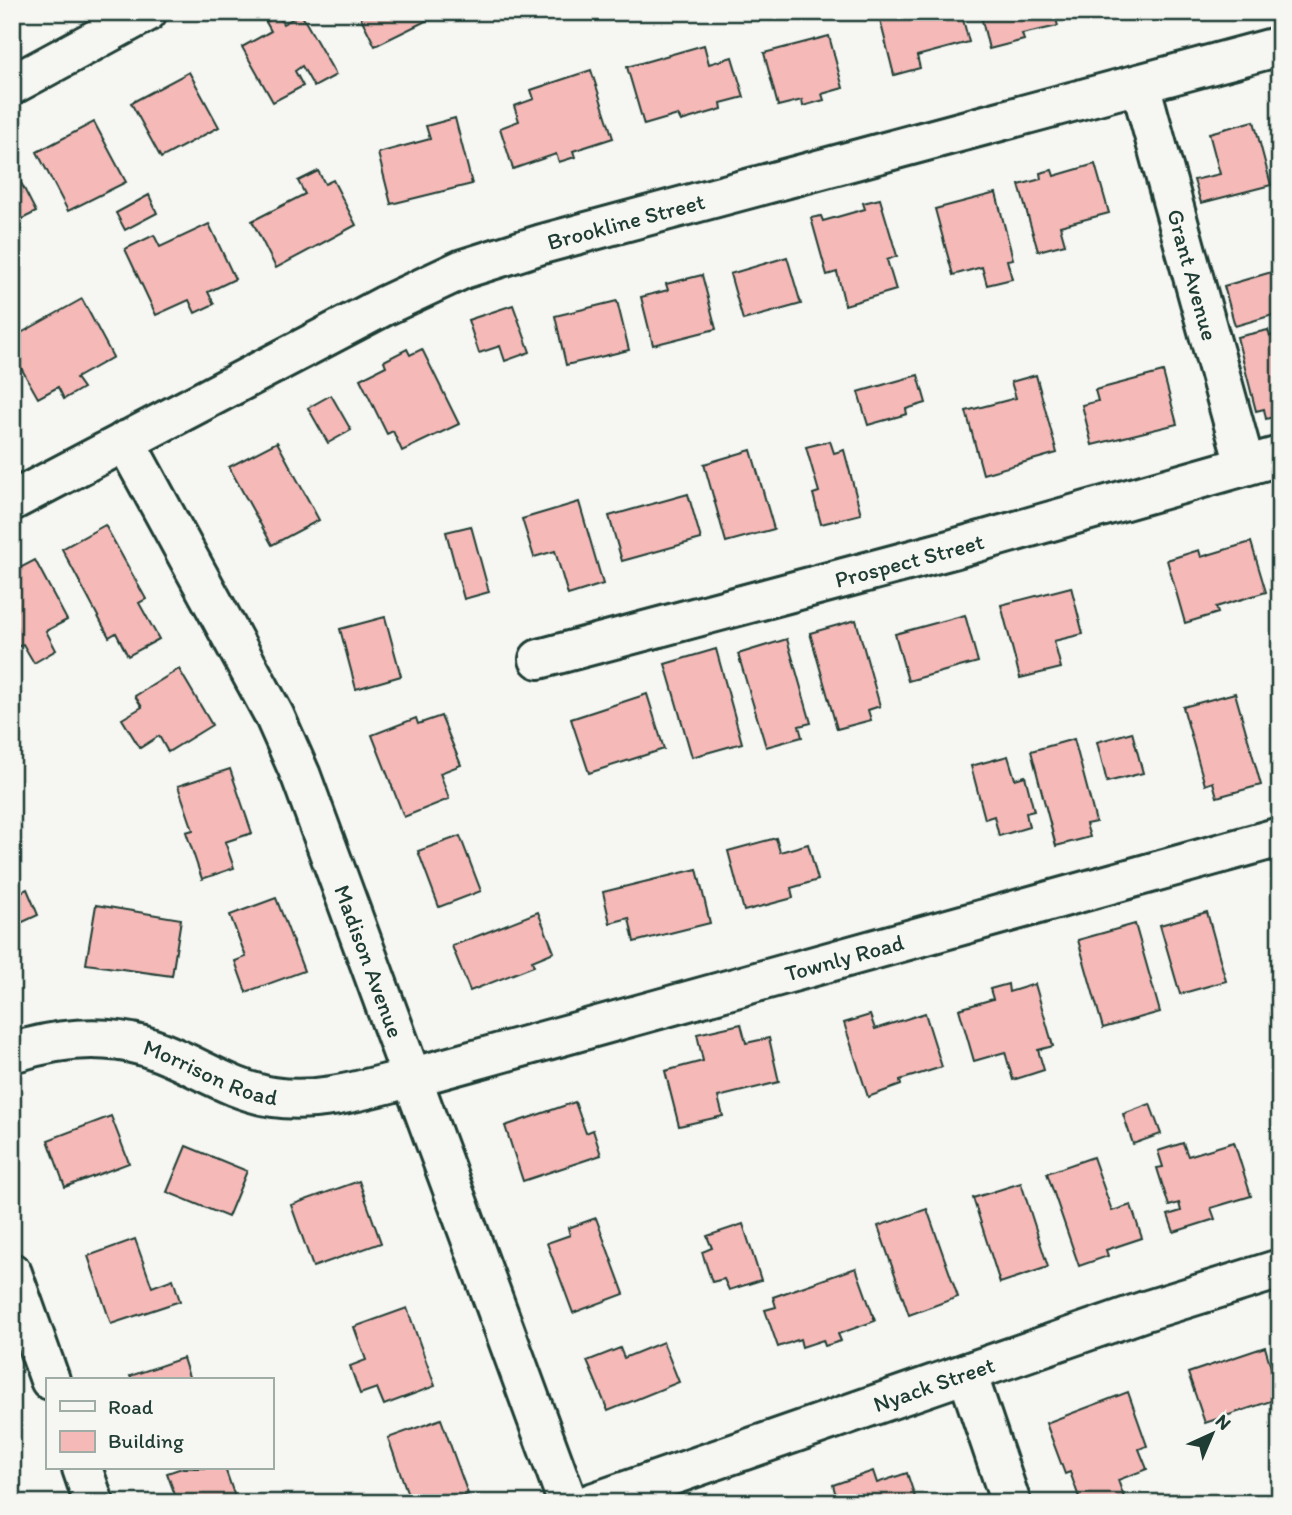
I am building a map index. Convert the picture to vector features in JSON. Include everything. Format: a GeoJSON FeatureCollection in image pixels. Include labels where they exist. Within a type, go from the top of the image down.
{"type":"FeatureCollection","features":[{"type":"Feature","properties":{"kind":"street"},"geometry":{"type":"LineString","coordinates":[[12,85],[147,12]]}},
{"type":"Feature","properties":{"kind":"street","name":"Brookline Street"},"geometry":{"type":"LineString","coordinates":[[12,501],[384,306],[463,269],[542,244],[1280,46]]}},
{"type":"Feature","properties":{"kind":"street","name":"Grant Avenue"},"geometry":{"type":"LineString","coordinates":[[1140,84],[1263,461]]}},
{"type":"Feature","properties":{"kind":"street","name":"Madison Avenue"},"geometry":{"type":"LineString","coordinates":[[125,441],[285,739],[326,840],[410,1078],[568,1503]]}},
{"type":"Feature","properties":{"kind":"street","name":"Prospect Street"},"geometry":{"type":"LineString","coordinates":[[539,659],[953,549],[1263,461]]}},
{"type":"Feature","properties":{"kind":"street","name":"Townly Road"},"geometry":{"type":"LineString","coordinates":[[410,1078],[1280,837]]}},
{"type":"Feature","properties":{"kind":"street","name":"Morrison Road"},"geometry":{"type":"LineString","coordinates":[[12,1053],[88,1038],[144,1046],[221,1080],[272,1097],[324,1098],[410,1078]]}},
{"type":"Feature","properties":{"kind":"street","name":"Nyack Street"},"geometry":{"type":"LineString","coordinates":[[592,1503],[1144,1311],[1280,1269]]}},
{"type":"Feature","properties":{"kind":"street"},"geometry":{"type":"LineString","coordinates":[[12,1273],[49,1378]]}},
{"type":"Feature","properties":{"kind":"street"},"geometry":{"type":"LineString","coordinates":[[967,1373],[1011,1503]]}},
{"type":"Feature","properties":{"kind":"street"},"geometry":{"type":"LineString","coordinates":[[83,1470],[94,1503]]}},
{"type":"Feature","properties":{"kind":"building"},"geometry":{"type":"Polygon","coordinates":[[[358,12],[444,12],[375,46],[358,12]]]}},
{"type":"Feature","properties":{"kind":"building"},"geometry":{"type":"Polygon","coordinates":[[[878,12],[961,12],[969,42],[917,56],[920,68],[894,75],[878,12]]]}},
{"type":"Feature","properties":{"kind":"building"},"geometry":{"type":"Polygon","coordinates":[[[980,12],[1054,12],[1058,26],[1022,34],[1024,40],[989,49],[980,12]]]}},
{"type":"Feature","properties":{"kind":"building"},"geometry":{"type":"Polygon","coordinates":[[[301,14],[336,75],[314,87],[302,66],[295,71],[303,86],[273,102],[242,47],[271,31],[266,22],[278,15],[283,24],[301,14]]]}},
{"type":"Feature","properties":{"kind":"building"},"geometry":{"type":"Polygon","coordinates":[[[829,36],[843,88],[822,94],[824,100],[803,106],[802,100],[778,106],[764,53],[829,36]]]}},
{"type":"Feature","properties":{"kind":"building"},"geometry":{"type":"Polygon","coordinates":[[[704,45],[709,64],[732,57],[744,97],[721,103],[722,109],[681,121],[678,115],[644,125],[627,67],[704,45]]]}},
{"type":"Feature","properties":{"kind":"building"},"geometry":{"type":"Polygon","coordinates":[[[591,70],[613,138],[573,151],[575,157],[559,162],[556,154],[513,169],[500,128],[519,121],[514,106],[534,99],[531,90],[591,70]]]}},
{"type":"Feature","properties":{"kind":"building"},"geometry":{"type":"Polygon","coordinates":[[[189,72],[219,127],[161,158],[131,103],[189,72]]]}},
{"type":"Feature","properties":{"kind":"building"},"geometry":{"type":"Polygon","coordinates":[[[455,118],[472,184],[391,204],[378,153],[430,139],[426,126],[455,118]]]}},
{"type":"Feature","properties":{"kind":"building"},"geometry":{"type":"Polygon","coordinates":[[[1254,121],[1271,185],[1201,203],[1194,180],[1220,174],[1209,133],[1254,121]]]}},
{"type":"Feature","properties":{"kind":"building"},"geometry":{"type":"Polygon","coordinates":[[[94,122],[126,182],[68,211],[37,152],[94,122]]]}},
{"type":"Feature","properties":{"kind":"building"},"geometry":{"type":"Polygon","coordinates":[[[1095,164],[1109,213],[1060,226],[1065,244],[1038,251],[1019,185],[1041,179],[1040,173],[1052,170],[1054,176],[1095,164]]]}},
{"type":"Feature","properties":{"kind":"building"},"geometry":{"type":"Polygon","coordinates":[[[12,165],[36,212],[12,224],[12,165]]]}},
{"type":"Feature","properties":{"kind":"building"},"geometry":{"type":"Polygon","coordinates":[[[318,171],[325,184],[333,180],[356,225],[276,268],[252,221],[305,194],[298,181],[318,171]]]}},
{"type":"Feature","properties":{"kind":"building"},"geometry":{"type":"Polygon","coordinates":[[[996,193],[1013,259],[1007,260],[1012,279],[987,285],[982,267],[953,275],[935,209],[996,193]]]}},
{"type":"Feature","properties":{"kind":"building"},"geometry":{"type":"Polygon","coordinates":[[[149,195],[157,213],[125,230],[116,213],[149,195]]]}},
{"type":"Feature","properties":{"kind":"building"},"geometry":{"type":"Polygon","coordinates":[[[880,199],[897,256],[887,260],[896,290],[845,305],[837,272],[827,275],[811,218],[821,216],[823,221],[865,209],[863,203],[880,199]]]}},
{"type":"Feature","properties":{"kind":"building"},"geometry":{"type":"Polygon","coordinates":[[[209,224],[235,279],[208,292],[214,304],[195,313],[189,300],[156,315],[125,249],[154,235],[160,247],[209,224]]]}},
{"type":"Feature","properties":{"kind":"building"},"geometry":{"type":"Polygon","coordinates":[[[787,257],[801,304],[743,320],[730,274],[787,257]]]}},
{"type":"Feature","properties":{"kind":"building"},"geometry":{"type":"Polygon","coordinates":[[[1275,271],[1280,287],[1280,313],[1235,326],[1224,286],[1275,271]]]}},
{"type":"Feature","properties":{"kind":"building"},"geometry":{"type":"Polygon","coordinates":[[[702,275],[716,329],[653,345],[641,297],[668,290],[666,284],[702,275]]]}},
{"type":"Feature","properties":{"kind":"building"},"geometry":{"type":"Polygon","coordinates":[[[82,299],[113,357],[76,378],[83,388],[64,399],[58,387],[38,398],[12,352],[12,338],[82,299]]]}},
{"type":"Feature","properties":{"kind":"building"},"geometry":{"type":"Polygon","coordinates":[[[617,301],[629,350],[566,365],[555,316],[617,301]]]}},
{"type":"Feature","properties":{"kind":"building"},"geometry":{"type":"Polygon","coordinates":[[[513,305],[530,352],[505,361],[500,346],[479,353],[468,320],[513,305]]]}},
{"type":"Feature","properties":{"kind":"building"},"geometry":{"type":"Polygon","coordinates":[[[1268,330],[1270,336],[1280,334],[1280,415],[1266,419],[1264,409],[1256,411],[1237,337],[1268,330]]]}},
{"type":"Feature","properties":{"kind":"building"},"geometry":{"type":"Polygon","coordinates":[[[407,349],[410,355],[422,349],[459,424],[402,451],[393,431],[387,434],[360,379],[386,366],[384,361],[407,349]]]}},
{"type":"Feature","properties":{"kind":"building"},"geometry":{"type":"Polygon","coordinates":[[[1163,372],[1177,424],[1092,445],[1082,405],[1098,401],[1095,390],[1163,372]]]}},
{"type":"Feature","properties":{"kind":"building"},"geometry":{"type":"Polygon","coordinates":[[[918,375],[926,403],[906,409],[907,414],[868,425],[858,392],[918,375]]]}},
{"type":"Feature","properties":{"kind":"building"},"geometry":{"type":"Polygon","coordinates":[[[1036,375],[1057,453],[983,474],[966,411],[1016,398],[1011,382],[1036,375]]]}},
{"type":"Feature","properties":{"kind":"building"},"geometry":{"type":"Polygon","coordinates":[[[331,395],[351,430],[328,443],[308,408],[331,395]]]}},
{"type":"Feature","properties":{"kind":"building"},"geometry":{"type":"Polygon","coordinates":[[[830,441],[834,453],[844,450],[861,514],[821,524],[813,494],[819,492],[806,447],[830,441]]]}},
{"type":"Feature","properties":{"kind":"building"},"geometry":{"type":"Polygon","coordinates":[[[277,442],[319,520],[272,545],[229,467],[277,442]]]}},
{"type":"Feature","properties":{"kind":"building"},"geometry":{"type":"Polygon","coordinates":[[[751,450],[774,529],[726,542],[704,464],[751,450]]]}},
{"type":"Feature","properties":{"kind":"building"},"geometry":{"type":"Polygon","coordinates":[[[688,494],[701,539],[622,561],[609,516],[688,494]]]}},
{"type":"Feature","properties":{"kind":"building"},"geometry":{"type":"Polygon","coordinates":[[[579,502],[603,584],[568,595],[555,551],[534,557],[522,519],[579,502]]]}},
{"type":"Feature","properties":{"kind":"building"},"geometry":{"type":"Polygon","coordinates":[[[105,525],[146,599],[139,603],[159,639],[128,656],[116,633],[109,637],[62,549],[105,525]]]}},
{"type":"Feature","properties":{"kind":"building"},"geometry":{"type":"Polygon","coordinates":[[[471,526],[489,592],[464,599],[446,532],[471,526]]]}},
{"type":"Feature","properties":{"kind":"building"},"geometry":{"type":"Polygon","coordinates":[[[1251,542],[1266,592],[1216,607],[1218,613],[1185,623],[1167,560],[1199,550],[1201,557],[1251,542]]]}},
{"type":"Feature","properties":{"kind":"building"},"geometry":{"type":"Polygon","coordinates":[[[35,560],[67,620],[46,631],[56,650],[34,663],[23,644],[12,650],[12,572],[35,560]]]}},
{"type":"Feature","properties":{"kind":"building"},"geometry":{"type":"Polygon","coordinates":[[[1071,587],[1083,634],[1054,641],[1061,668],[1020,678],[1001,605],[1071,587]]]}},
{"type":"Feature","properties":{"kind":"building"},"geometry":{"type":"Polygon","coordinates":[[[965,615],[978,662],[908,681],[895,634],[965,615]]]}},
{"type":"Feature","properties":{"kind":"building"},"geometry":{"type":"Polygon","coordinates":[[[385,617],[401,676],[356,689],[340,629],[385,617]]]}},
{"type":"Feature","properties":{"kind":"building"},"geometry":{"type":"Polygon","coordinates":[[[856,620],[880,706],[868,710],[871,720],[837,729],[810,633],[856,620]]]}},
{"type":"Feature","properties":{"kind":"building"},"geometry":{"type":"Polygon","coordinates":[[[787,639],[811,723],[799,726],[802,737],[766,747],[738,654],[787,639]]]}},
{"type":"Feature","properties":{"kind":"building"},"geometry":{"type":"Polygon","coordinates":[[[716,649],[742,743],[692,757],[665,664],[716,649]]]}},
{"type":"Feature","properties":{"kind":"building"},"geometry":{"type":"Polygon","coordinates":[[[179,669],[212,725],[168,752],[159,736],[140,748],[122,719],[142,707],[135,696],[179,669]]]}},
{"type":"Feature","properties":{"kind":"building"},"geometry":{"type":"Polygon","coordinates":[[[1235,693],[1261,785],[1217,797],[1213,782],[1205,785],[1183,707],[1235,693]]]}},
{"type":"Feature","properties":{"kind":"building"},"geometry":{"type":"Polygon","coordinates":[[[647,694],[664,749],[589,773],[571,719],[647,694]]]}},
{"type":"Feature","properties":{"kind":"building"},"geometry":{"type":"Polygon","coordinates":[[[441,716],[461,765],[440,773],[449,799],[404,817],[372,735],[416,718],[418,724],[441,716]]]}},
{"type":"Feature","properties":{"kind":"building"},"geometry":{"type":"Polygon","coordinates":[[[1132,732],[1143,773],[1107,782],[1097,742],[1132,732]]]}},
{"type":"Feature","properties":{"kind":"building"},"geometry":{"type":"Polygon","coordinates":[[[1074,739],[1096,822],[1086,824],[1090,837],[1056,846],[1031,751],[1074,739]]]}},
{"type":"Feature","properties":{"kind":"building"},"geometry":{"type":"Polygon","coordinates":[[[1008,756],[1015,779],[1025,776],[1034,811],[1026,813],[1029,827],[999,836],[994,816],[985,819],[971,766],[1008,756]]]}},
{"type":"Feature","properties":{"kind":"building"},"geometry":{"type":"Polygon","coordinates":[[[230,769],[252,833],[225,842],[234,868],[202,879],[186,832],[193,830],[178,786],[230,769]]]}},
{"type":"Feature","properties":{"kind":"building"},"geometry":{"type":"Polygon","coordinates":[[[460,836],[481,891],[439,907],[418,851],[460,836]]]}},
{"type":"Feature","properties":{"kind":"building"},"geometry":{"type":"Polygon","coordinates":[[[776,838],[780,852],[808,844],[818,880],[791,888],[793,898],[744,911],[728,851],[776,838]]]}},
{"type":"Feature","properties":{"kind":"building"},"geometry":{"type":"Polygon","coordinates":[[[697,869],[710,923],[634,942],[629,918],[610,923],[603,892],[697,869]]]}},
{"type":"Feature","properties":{"kind":"building"},"geometry":{"type":"Polygon","coordinates":[[[27,889],[38,915],[12,927],[12,896],[27,889]]]}},
{"type":"Feature","properties":{"kind":"building"},"geometry":{"type":"Polygon","coordinates":[[[276,898],[304,971],[246,992],[235,961],[246,957],[230,915],[276,898]]]}},
{"type":"Feature","properties":{"kind":"building"},"geometry":{"type":"Polygon","coordinates":[[[96,905],[181,919],[172,976],[86,964],[96,905]]]}},
{"type":"Feature","properties":{"kind":"building"},"geometry":{"type":"Polygon","coordinates":[[[538,912],[554,952],[532,961],[534,966],[470,991],[452,946],[538,912]]]}},
{"type":"Feature","properties":{"kind":"building"},"geometry":{"type":"Polygon","coordinates":[[[1207,912],[1226,981],[1180,994],[1160,925],[1207,912]]]}},
{"type":"Feature","properties":{"kind":"building"},"geometry":{"type":"Polygon","coordinates":[[[1135,924],[1160,1012],[1103,1028],[1078,940],[1135,924]]]}},
{"type":"Feature","properties":{"kind":"building"},"geometry":{"type":"Polygon","coordinates":[[[1008,984],[1009,992],[1035,984],[1053,1046],[1038,1050],[1044,1070],[1013,1080],[1005,1052],[974,1061],[959,1009],[993,999],[990,989],[1008,984]]]}},
{"type":"Feature","properties":{"kind":"building"},"geometry":{"type":"Polygon","coordinates":[[[925,1013],[942,1067],[900,1080],[901,1085],[868,1097],[844,1023],[870,1015],[875,1029],[925,1013]]]}},
{"type":"Feature","properties":{"kind":"building"},"geometry":{"type":"Polygon","coordinates":[[[741,1024],[746,1043],[769,1038],[779,1082],[718,1097],[723,1116],[679,1126],[665,1071],[703,1061],[697,1034],[741,1024]]]}},
{"type":"Feature","properties":{"kind":"building"},"geometry":{"type":"Polygon","coordinates":[[[575,1102],[586,1133],[593,1130],[601,1155],[523,1181],[505,1126],[575,1102]]]}},
{"type":"Feature","properties":{"kind":"building"},"geometry":{"type":"Polygon","coordinates":[[[1150,1104],[1161,1134],[1133,1144],[1123,1114],[1150,1104]]]}},
{"type":"Feature","properties":{"kind":"building"},"geometry":{"type":"Polygon","coordinates":[[[111,1116],[129,1163],[65,1187],[48,1140],[111,1116]]]}},
{"type":"Feature","properties":{"kind":"building"},"geometry":{"type":"Polygon","coordinates":[[[1234,1142],[1251,1196],[1211,1208],[1215,1219],[1174,1232],[1168,1215],[1181,1211],[1179,1203],[1169,1206],[1157,1168],[1163,1167],[1158,1151],[1183,1143],[1188,1156],[1234,1142]]]}},
{"type":"Feature","properties":{"kind":"building"},"geometry":{"type":"Polygon","coordinates":[[[186,1146],[247,1171],[228,1217],[167,1192],[186,1146]]]}},
{"type":"Feature","properties":{"kind":"building"},"geometry":{"type":"Polygon","coordinates":[[[1280,1152],[1280,1181],[1271,1155],[1280,1152]]]}},
{"type":"Feature","properties":{"kind":"building"},"geometry":{"type":"Polygon","coordinates":[[[1093,1157],[1112,1211],[1131,1205],[1142,1238],[1106,1250],[1108,1256],[1079,1266],[1047,1173],[1093,1157]]]}},
{"type":"Feature","properties":{"kind":"building"},"geometry":{"type":"Polygon","coordinates":[[[359,1181],[381,1243],[313,1267],[291,1205],[359,1181]]]}},
{"type":"Feature","properties":{"kind":"building"},"geometry":{"type":"Polygon","coordinates":[[[1021,1183],[1048,1267],[1000,1283],[973,1198],[1021,1183]]]}},
{"type":"Feature","properties":{"kind":"building"},"geometry":{"type":"Polygon","coordinates":[[[927,1209],[958,1297],[909,1315],[878,1226],[927,1209]]]}},
{"type":"Feature","properties":{"kind":"building"},"geometry":{"type":"Polygon","coordinates":[[[596,1218],[624,1294],[573,1313],[547,1243],[570,1235],[568,1228],[596,1218]]]}},
{"type":"Feature","properties":{"kind":"building"},"geometry":{"type":"Polygon","coordinates":[[[743,1224],[761,1280],[729,1290],[724,1279],[712,1282],[702,1252],[712,1248],[707,1236],[743,1224]]]}},
{"type":"Feature","properties":{"kind":"building"},"geometry":{"type":"Polygon","coordinates":[[[135,1239],[152,1287],[173,1279],[180,1301],[111,1324],[88,1256],[135,1239]]]}},
{"type":"Feature","properties":{"kind":"building"},"geometry":{"type":"Polygon","coordinates":[[[856,1268],[875,1321],[838,1334],[841,1341],[825,1346],[823,1340],[802,1347],[800,1339],[778,1347],[765,1310],[776,1307],[773,1297],[856,1268]]]}},
{"type":"Feature","properties":{"kind":"building"},"geometry":{"type":"Polygon","coordinates":[[[407,1308],[435,1386],[384,1405],[377,1388],[360,1394],[350,1366],[366,1360],[354,1327],[407,1308]]]}},
{"type":"Feature","properties":{"kind":"building"},"geometry":{"type":"Polygon","coordinates":[[[663,1342],[679,1382],[608,1411],[587,1361],[620,1348],[624,1358],[663,1342]]]}},
{"type":"Feature","properties":{"kind":"building"},"geometry":{"type":"Polygon","coordinates":[[[1265,1347],[1280,1398],[1205,1423],[1188,1373],[1265,1347]]]}},
{"type":"Feature","properties":{"kind":"building"},"geometry":{"type":"Polygon","coordinates":[[[183,1358],[189,1378],[131,1378],[130,1376],[183,1358]]]}},
{"type":"Feature","properties":{"kind":"building"},"geometry":{"type":"Polygon","coordinates":[[[1128,1392],[1147,1446],[1139,1449],[1147,1469],[1118,1480],[1126,1503],[1081,1503],[1070,1472],[1065,1474],[1046,1423],[1128,1392]]]}},
{"type":"Feature","properties":{"kind":"building"},"geometry":{"type":"Polygon","coordinates":[[[441,1419],[468,1494],[445,1503],[411,1503],[388,1438],[441,1419]]]}},
{"type":"Feature","properties":{"kind":"building"},"geometry":{"type":"Polygon","coordinates":[[[176,1470],[227,1470],[237,1503],[178,1503],[167,1473],[176,1470]]]}},
{"type":"Feature","properties":{"kind":"building"},"geometry":{"type":"Polygon","coordinates":[[[873,1471],[877,1483],[907,1473],[917,1503],[838,1503],[833,1485],[873,1471]]]}}]}
